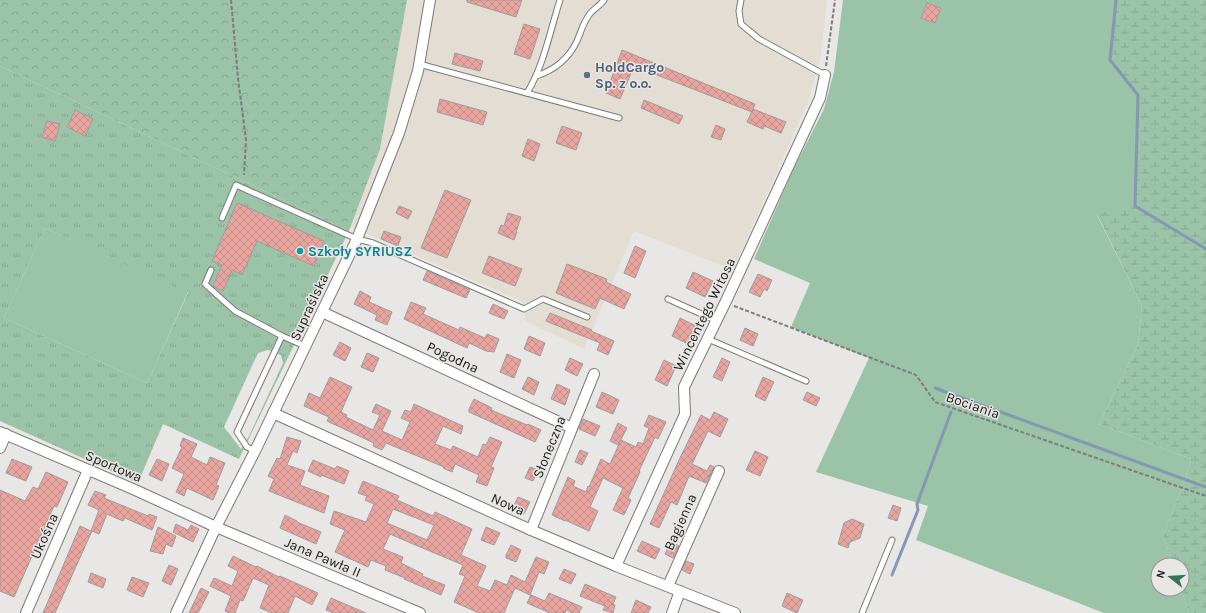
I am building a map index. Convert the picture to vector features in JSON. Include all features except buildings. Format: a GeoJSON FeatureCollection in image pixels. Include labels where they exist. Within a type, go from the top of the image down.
{"type":"FeatureCollection","features":[{"type":"Feature","properties":{"kind":"street","name":"Supraślska"},"geometry":{"type":"LineString","coordinates":[[176,613],[216,527],[255,451],[357,239],[399,133],[418,72],[430,0]]}},
{"type":"Feature","properties":{"kind":"street","name":"Wincentego Witosa"},"geometry":{"type":"LineString","coordinates":[[616,566],[685,414],[684,388],[820,98],[825,75]]}},
{"type":"Feature","properties":{"kind":"street","name":"Pogodna"},"geometry":{"type":"LineString","coordinates":[[322,312],[572,428]]}},
{"type":"Feature","properties":{"kind":"street","name":"Słoneczna"},"geometry":{"type":"LineString","coordinates":[[531,530],[594,374]]}},
{"type":"Feature","properties":{"kind":"street","name":"Nowa"},"geometry":{"type":"LineString","coordinates":[[273,413],[531,530],[616,566],[735,613]]}},
{"type":"Feature","properties":{"kind":"street"},"geometry":{"type":"LineString","coordinates":[[0,448],[3,433]]}},
{"type":"Feature","properties":{"kind":"street","name":"Sportowa"},"geometry":{"type":"LineString","coordinates":[[3,433],[216,527]]}},
{"type":"Feature","properties":{"kind":"street","name":"Ukośna"},"geometry":{"type":"LineString","coordinates":[[26,613],[88,470]]}},
{"type":"Feature","properties":{"kind":"street","name":"Bagienna"},"geometry":{"type":"LineString","coordinates":[[668,586],[719,471]]}},
{"type":"Feature","properties":{"kind":"street","name":"Jana Pawła II"},"geometry":{"type":"LineString","coordinates":[[216,527],[420,613]]}},
{"type":"Feature","properties":{"kind":"street"},"geometry":{"type":"LineString","coordinates":[[672,613],[680,591]]}},
{"type":"Feature","properties":{"kind":"lane"},"geometry":{"type":"LineString","coordinates":[[527,93],[536,76],[560,0]]}},
{"type":"Feature","properties":{"kind":"lane"},"geometry":{"type":"LineString","coordinates":[[536,76],[547,73],[566,59],[577,41],[584,23],[590,14],[604,0]]}},
{"type":"Feature","properties":{"kind":"lane"},"geometry":{"type":"LineString","coordinates":[[741,0],[739,11],[741,24],[759,39],[825,75]]}},
{"type":"Feature","properties":{"kind":"lane"},"geometry":{"type":"LineString","coordinates":[[419,64],[619,118]]}},
{"type":"Feature","properties":{"kind":"lane"},"geometry":{"type":"LineString","coordinates":[[222,218],[236,185],[357,239],[373,243],[524,309],[543,298],[588,317]]}},
{"type":"Feature","properties":{"kind":"lane"},"geometry":{"type":"LineString","coordinates":[[211,270],[205,284],[235,311],[282,336],[306,346]]}},
{"type":"Feature","properties":{"kind":"lane"},"geometry":{"type":"LineString","coordinates":[[668,299],[717,320]]}},
{"type":"Feature","properties":{"kind":"lane"},"geometry":{"type":"LineString","coordinates":[[255,451],[247,447],[237,432],[282,336]]}},
{"type":"Feature","properties":{"kind":"lane"},"geometry":{"type":"LineString","coordinates":[[708,339],[806,382]]}},
{"type":"Feature","properties":{"kind":"lane"},"geometry":{"type":"LineString","coordinates":[[862,613],[892,540]]}},
{"type":"Feature","properties":{"kind":"path"},"geometry":{"type":"LineString","coordinates":[[231,0],[238,78],[246,140],[244,175]]}},
{"type":"Feature","properties":{"kind":"path"},"geometry":{"type":"LineString","coordinates":[[825,75],[836,0]]}},
{"type":"Feature","properties":{"kind":"path","name":"Bociania"},"geometry":{"type":"LineString","coordinates":[[725,303],[916,375],[936,402],[1206,496]]}},
{"type":"Feature","properties":{"kind":"shaded area"},"geometry":{"type":"Polygon","coordinates":[[[406,0],[827,0],[821,55],[809,100],[733,270],[634,231],[584,349],[525,321],[523,302],[351,227],[380,149],[406,0]]]}},
{"type":"Feature","properties":{"kind":"green space"},"geometry":{"type":"Polygon","coordinates":[[[0,0],[407,0],[380,149],[349,231],[0,66],[0,0]]]}},
{"type":"Feature","properties":{"kind":"green space"},"geometry":{"type":"Polygon","coordinates":[[[843,0],[1116,0],[1110,60],[1138,95],[1135,206],[1097,215],[1142,306],[1138,345],[1099,424],[1191,459],[1185,480],[1163,536],[1170,557],[1150,557],[1150,597],[1184,597],[1189,613],[1104,613],[916,540],[928,506],[816,472],[869,358],[791,327],[810,283],[754,259],[794,168],[824,109],[834,72],[843,0]]]}},
{"type":"Feature","properties":{"kind":"green space"},"geometry":{"type":"Polygon","coordinates":[[[1116,0],[1206,0],[1206,613],[1189,613],[1184,597],[1190,597],[1190,557],[1170,557],[1163,536],[1185,480],[1191,459],[1099,424],[1138,345],[1142,306],[1097,214],[1135,205],[1138,95],[1110,60],[1116,0]]]}},
{"type":"Feature","properties":{"kind":"green space"},"geometry":{"type":"Polygon","coordinates":[[[0,66],[349,231],[239,459],[163,424],[138,483],[0,421],[0,66]],[[45,228],[4,318],[147,383],[188,293],[45,228]],[[268,350],[258,353],[224,427],[241,449],[249,436],[283,363],[281,355],[268,350]]]}},
{"type":"Feature","properties":{"kind":"green space"},"geometry":{"type":"Polygon","coordinates":[[[45,228],[188,292],[147,383],[4,318],[45,228]]]}},
{"type":"Feature","properties":{"kind":"waterway"},"geometry":{"type":"LineString","coordinates":[[1116,0],[1110,60],[1138,95],[1135,206],[1206,249]]}},
{"type":"Feature","properties":{"kind":"waterway"},"geometry":{"type":"LineString","coordinates":[[935,388],[1206,487]]}},
{"type":"Feature","properties":{"kind":"waterway"},"geometry":{"type":"LineString","coordinates":[[954,404],[957,396]]}},
{"type":"Feature","properties":{"kind":"waterway"},"geometry":{"type":"LineString","coordinates":[[892,575],[918,510],[917,504],[951,412]]}},
{"type":"Feature","properties":{"kind":"place","name":"HoldCargo Sp. z o.o."},"geometry":{"type":"Point","coordinates":[587,75]}},
{"type":"Feature","properties":{"kind":"place","name":"Szkoły SYRIUSZ"},"geometry":{"type":"Point","coordinates":[300,251]}}]}
